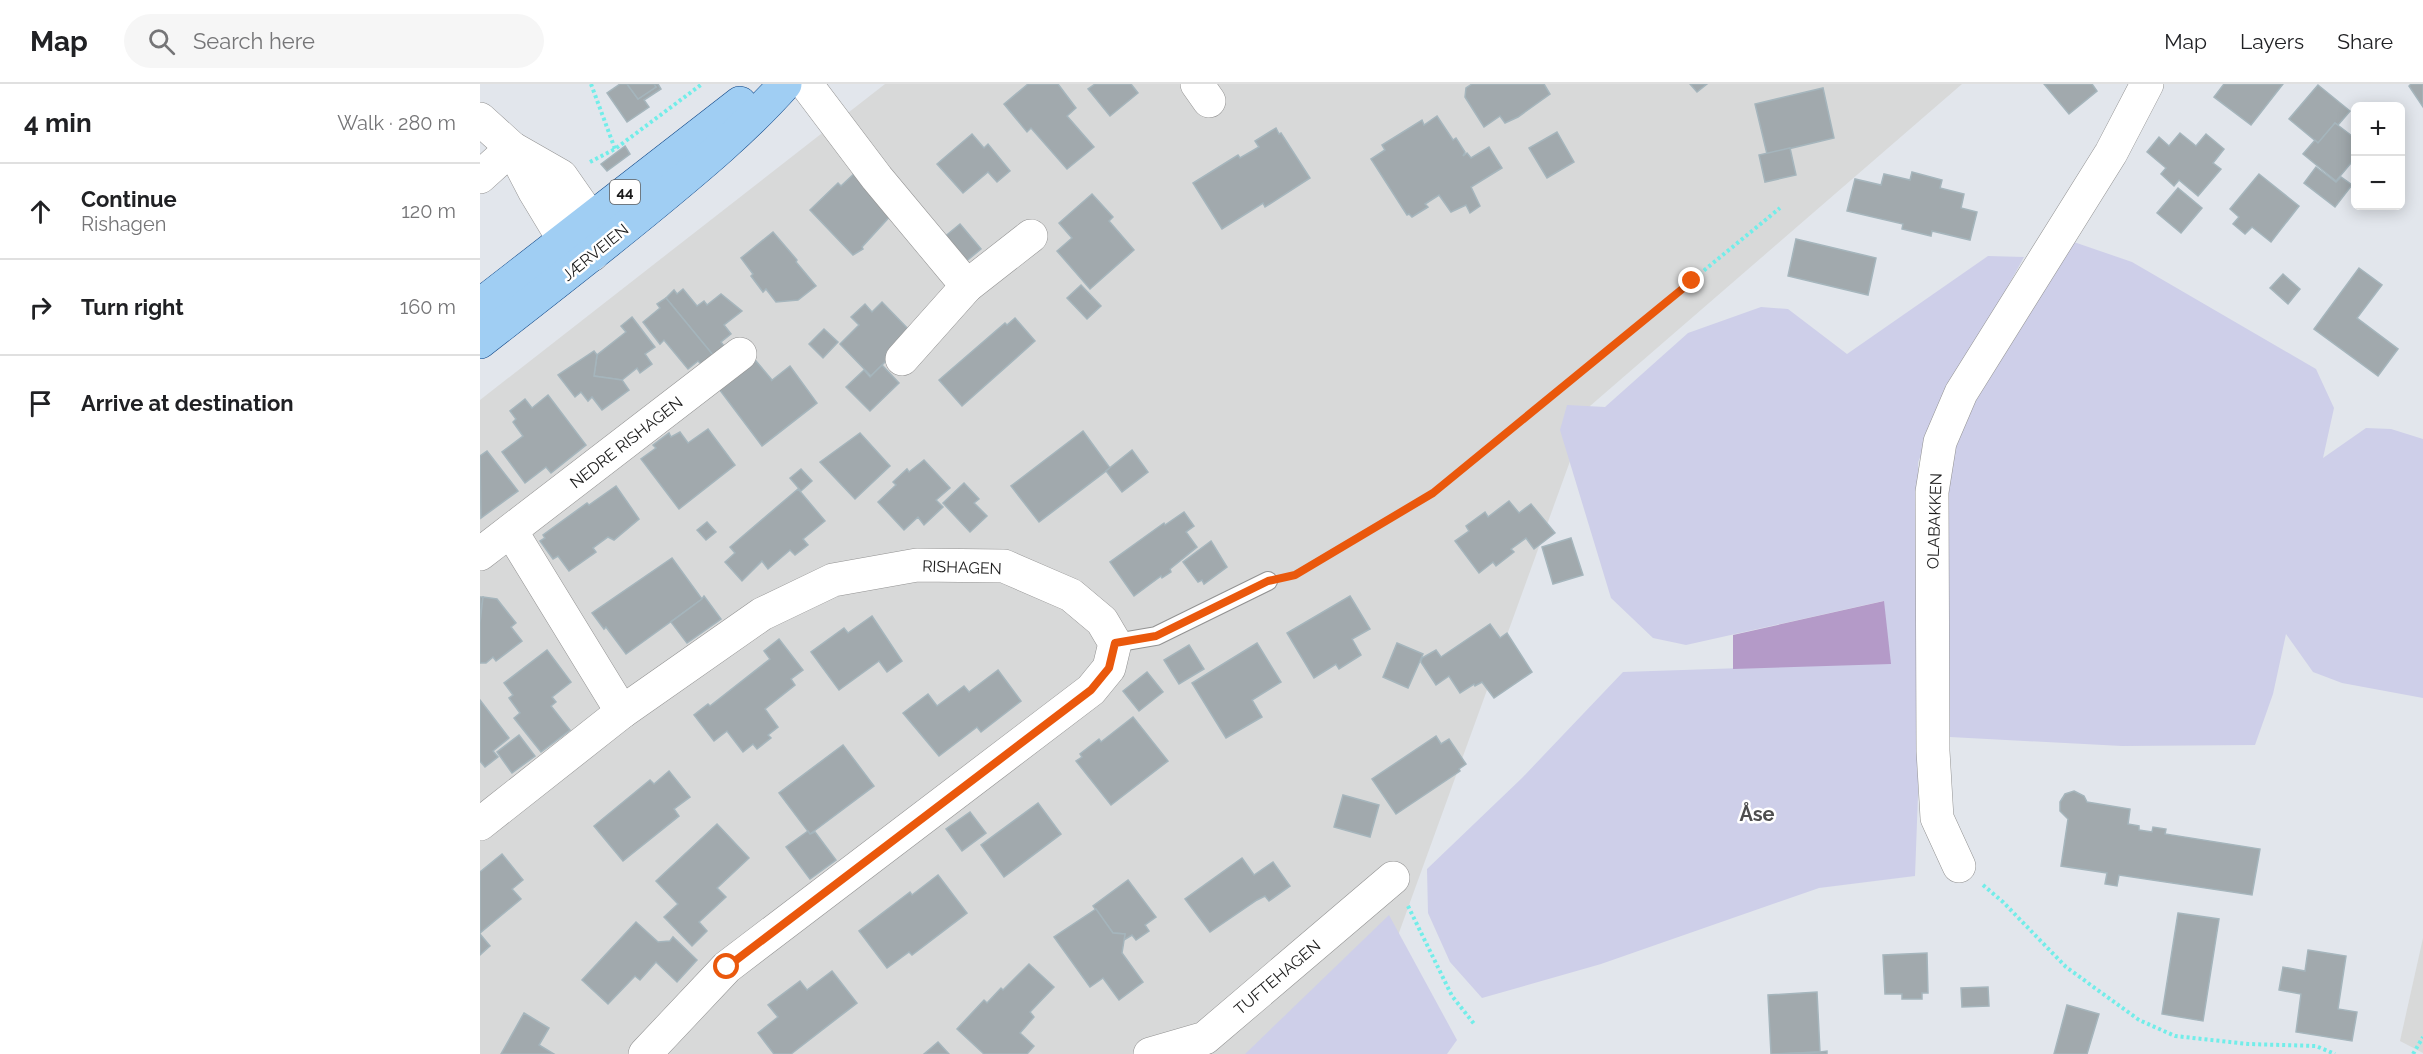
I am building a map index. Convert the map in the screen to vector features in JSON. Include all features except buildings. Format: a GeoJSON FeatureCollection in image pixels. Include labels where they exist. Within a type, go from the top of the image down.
{"type":"FeatureCollection","features":[{"type":"Feature","properties":{"kind":"main road","name":"JÆRVEIEN"},"geometry":{"type":"LineString","coordinates":[[591,219],[744,100],[773,84]]}},
{"type":"Feature","properties":{"kind":"main road","name":"JÆRVEIEN"},"geometry":{"type":"LineString","coordinates":[[480,305],[578,248],[688,176],[758,114],[785,84]]}},
{"type":"Feature","properties":{"kind":"main road","name":"JÆRVEIEN"},"geometry":{"type":"LineString","coordinates":[[480,342],[578,248]]}},
{"type":"Feature","properties":{"kind":"street"},"geometry":{"type":"LineString","coordinates":[[806,84],[877,178],[967,286]]}},
{"type":"Feature","properties":{"kind":"street","name":"OLABAKKEN"},"geometry":{"type":"LineString","coordinates":[[1959,866],[1936,818],[1932,492],[1940,442],[1961,393],[2111,153],[2147,84]]}},
{"type":"Feature","properties":{"kind":"street"},"geometry":{"type":"LineString","coordinates":[[480,119],[512,148],[561,176],[591,219],[578,248],[535,192],[512,148]]}},
{"type":"Feature","properties":{"kind":"street"},"geometry":{"type":"LineString","coordinates":[[480,177],[512,148]]}},
{"type":"Feature","properties":{"kind":"street"},"geometry":{"type":"LineString","coordinates":[[902,359],[967,286],[1031,236]]}},
{"type":"Feature","properties":{"kind":"street","name":"NEDRE RISHAGEN"},"geometry":{"type":"LineString","coordinates":[[480,554],[740,354]]}},
{"type":"Feature","properties":{"kind":"street"},"geometry":{"type":"LineString","coordinates":[[511,531],[622,712]]}},
{"type":"Feature","properties":{"kind":"street","name":"RISHAGEN"},"geometry":{"type":"LineString","coordinates":[[480,824],[622,712],[762,614],[833,580],[917,565],[1004,566],[1071,595],[1102,621],[1115,643]]}},
{"type":"Feature","properties":{"kind":"street"},"geometry":{"type":"LineString","coordinates":[[645,1054],[727,967],[1091,690],[1109,668],[1115,643]]}},
{"type":"Feature","properties":{"kind":"street","name":"TUFTEHAGEN"},"geometry":{"type":"LineString","coordinates":[[1150,1054],[1205,1038],[1393,878]]}},
{"type":"Feature","properties":{"kind":"lane"},"geometry":{"type":"LineString","coordinates":[[1115,643],[1156,636],[1268,581]]}},
{"type":"Feature","properties":{"kind":"path"},"geometry":{"type":"LineString","coordinates":[[591,84],[615,149]]}},
{"type":"Feature","properties":{"kind":"path"},"geometry":{"type":"LineString","coordinates":[[588,163],[615,149],[702,84]]}},
{"type":"Feature","properties":{"kind":"path"},"geometry":{"type":"LineString","coordinates":[[1268,581],[1295,575],[1433,493],[1780,208]]}},
{"type":"Feature","properties":{"kind":"path"},"geometry":{"type":"LineString","coordinates":[[1959,866],[2003,902],[2066,967],[2139,1020],[2175,1036],[2248,1044],[2316,1046],[2335,1054]]}},
{"type":"Feature","properties":{"kind":"path"},"geometry":{"type":"LineString","coordinates":[[1393,878],[1452,996],[1475,1024]]}},
{"type":"Feature","properties":{"kind":"path"},"geometry":{"type":"LineString","coordinates":[[2413,1054],[2423,1037]]}},
{"type":"Feature","properties":{"kind":"shaded area"},"geometry":{"type":"Polygon","coordinates":[[[885,84],[1962,84],[1590,406],[1355,1054],[480,1054],[480,400],[885,84]]]}},
{"type":"Feature","properties":{"kind":"shaded area"},"geometry":{"type":"Polygon","coordinates":[[[2068,240],[2132,262],[2316,369],[2334,408],[2323,458],[2366,428],[2391,429],[2423,439],[2423,698],[2342,683],[2313,672],[2286,634],[2273,694],[2255,745],[2122,746],[1950,737],[1939,713],[1944,466],[1970,393],[2068,240]]]}},
{"type":"Feature","properties":{"kind":"shaded area"},"geometry":{"type":"Polygon","coordinates":[[[1988,256],[2024,257],[1951,390],[1918,462],[1924,633],[1915,876],[1819,888],[1601,964],[1482,998],[1450,962],[1428,913],[1427,869],[1522,778],[1623,672],[1890,663],[1883,601],[1686,645],[1653,638],[1611,598],[1560,430],[1567,405],[1605,407],[1688,333],[1761,307],[1788,309],[1847,354],[1988,256]]]}},
{"type":"Feature","properties":{"kind":"shaded area"},"geometry":{"type":"Polygon","coordinates":[[[1884,601],[1891,664],[1733,669],[1733,635],[1884,601]]]}},
{"type":"Feature","properties":{"kind":"shaded area"},"geometry":{"type":"Polygon","coordinates":[[[1389,915],[1457,1040],[1447,1054],[1245,1054],[1389,915]]]}},
{"type":"Feature","properties":{"kind":"shaded area"},"geometry":{"type":"Polygon","coordinates":[[[2423,938],[2423,1053],[2400,1041],[2423,938]]]}},
{"type":"Feature","properties":{"kind":"district","name":"Åse"},"geometry":{"type":"Point","coordinates":[1757,814]}},
{"type":"Feature","properties":{"kind":"route"},"geometry":{"type":"LineString","coordinates":[[727,967],[1091,690],[1109,668],[1115,643],[1156,636],[1268,581],[1295,575],[1433,493],[1692,281]]}}]}
